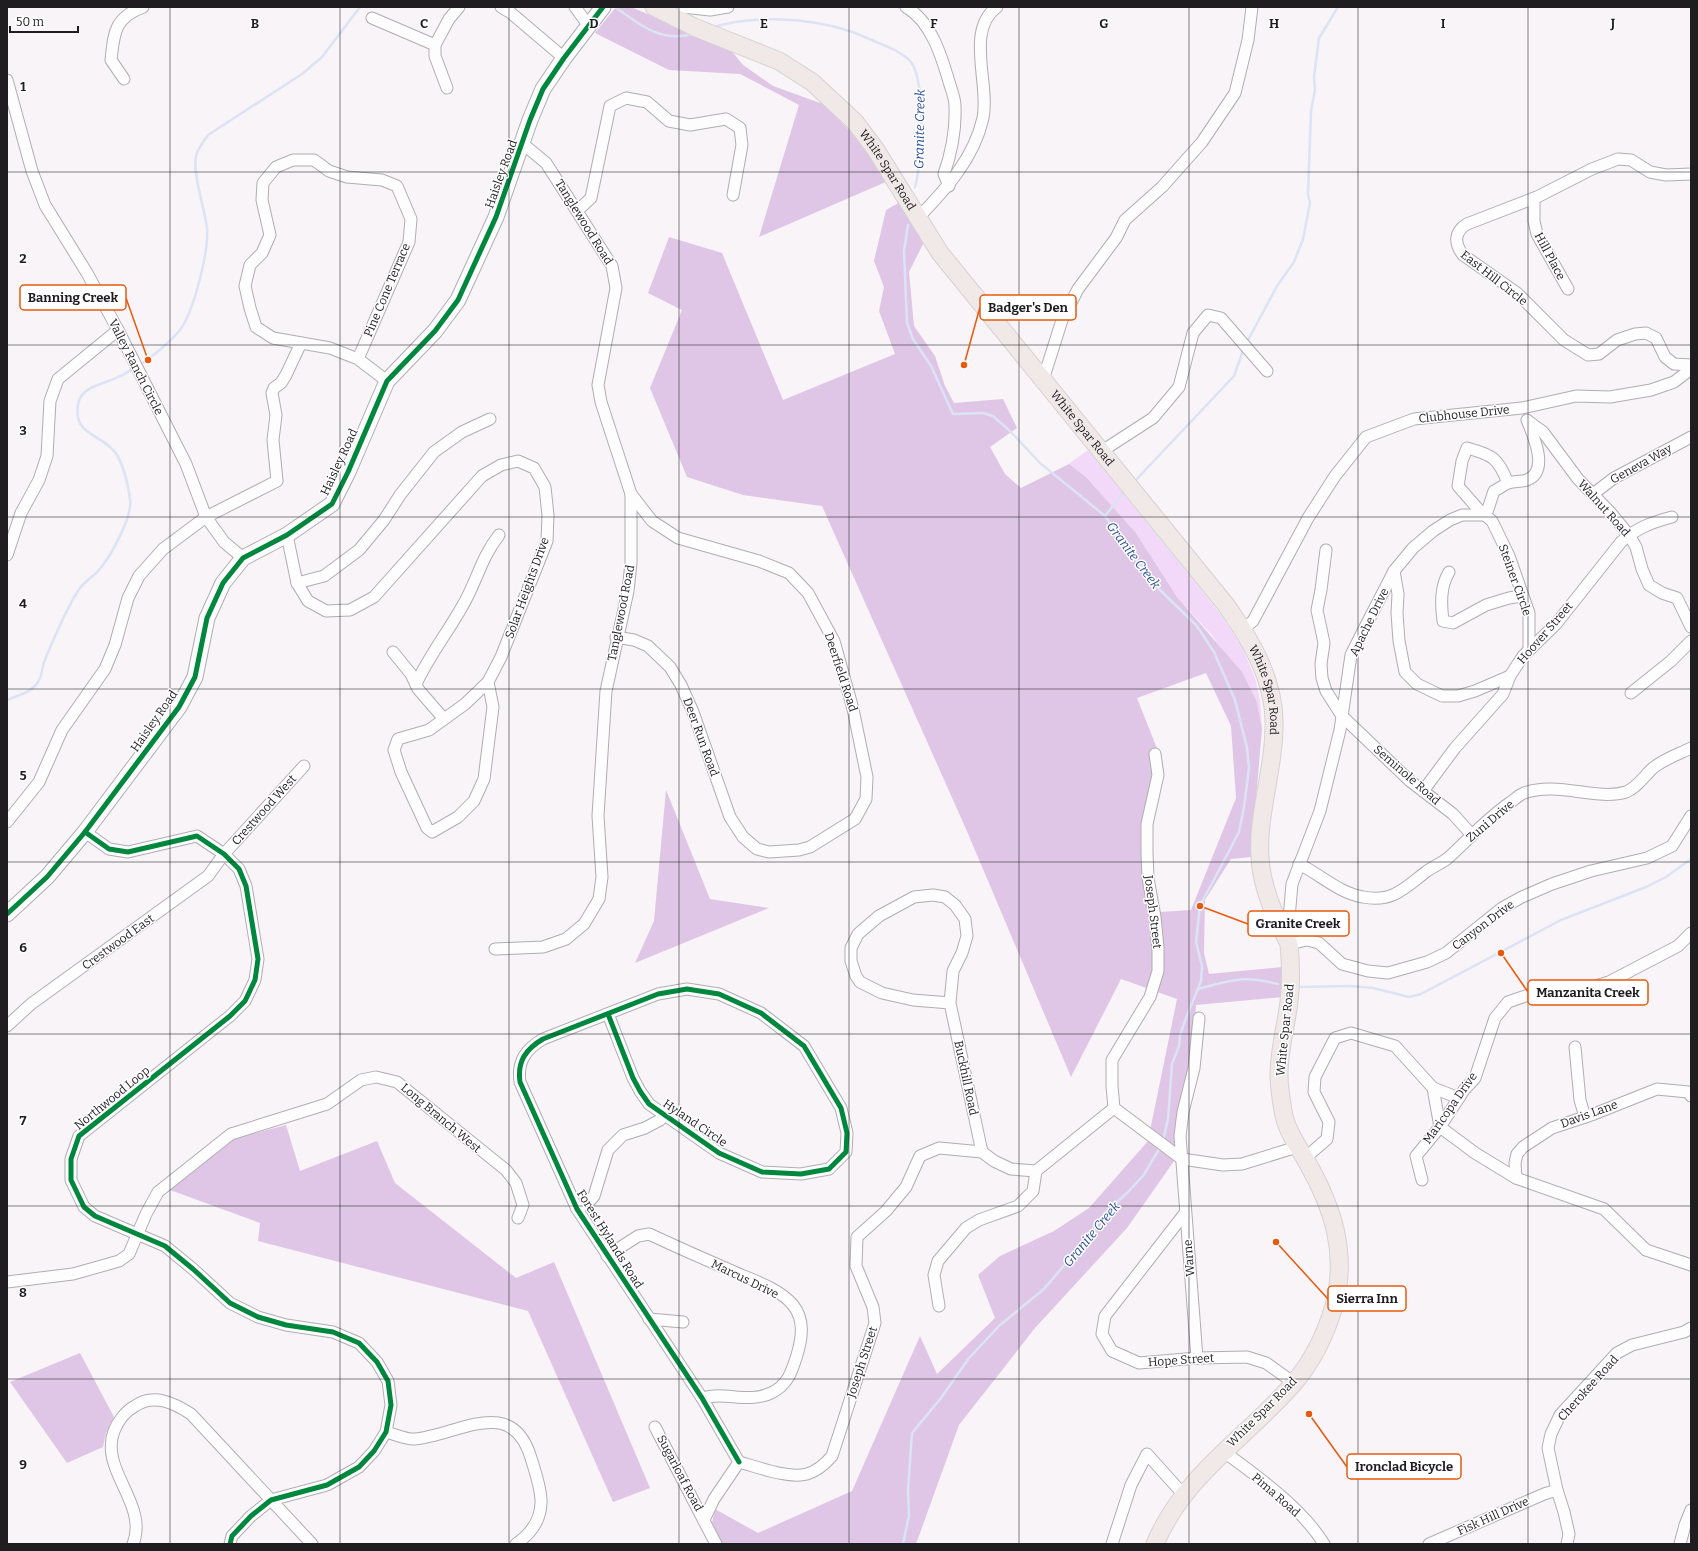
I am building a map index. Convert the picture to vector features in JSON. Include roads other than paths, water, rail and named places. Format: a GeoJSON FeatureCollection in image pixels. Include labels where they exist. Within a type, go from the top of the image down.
{"type":"FeatureCollection","features":[{"type":"Feature","properties":{"kind":"main road","name":"White Spar Road"},"geometry":{"type":"LineString","coordinates":[[654,7],[694,27],[778,61],[812,82],[855,122],[876,150],[917,219],[940,253],[1226,605],[1243,629],[1261,664],[1268,682],[1273,705],[1275,726],[1262,823],[1260,856],[1264,889],[1278,923],[1289,944],[1291,971],[1289,1001],[1282,1043],[1279,1075],[1284,1114],[1301,1153],[1319,1184],[1334,1222],[1340,1259],[1334,1304],[1324,1333],[1312,1356],[1294,1383],[1223,1451],[1183,1494],[1155,1544]]}},
{"type":"Feature","properties":{"kind":"street"},"geometry":{"type":"LineString","coordinates":[[124,79],[111,60],[115,29],[130,12],[143,7]]}},
{"type":"Feature","properties":{"kind":"street"},"geometry":{"type":"LineString","coordinates":[[447,88],[435,56],[435,45],[449,19],[459,7]]}},
{"type":"Feature","properties":{"kind":"street"},"geometry":{"type":"LineString","coordinates":[[500,7],[511,13],[564,58]]}},
{"type":"Feature","properties":{"kind":"street"},"geometry":{"type":"LineString","coordinates":[[575,7],[589,26]]}},
{"type":"Feature","properties":{"kind":"street","name":"Haisley Road"},"geometry":{"type":"LineString","coordinates":[[7,914],[47,877],[85,832],[179,707],[195,677],[208,618],[223,583],[242,558],[287,535],[332,504],[348,472],[387,380],[435,331],[458,300],[496,217],[530,120],[543,89],[564,58],[603,7]]}},
{"type":"Feature","properties":{"kind":"street"},"geometry":{"type":"LineString","coordinates":[[683,7],[710,10],[728,7]]}},
{"type":"Feature","properties":{"kind":"street"},"geometry":{"type":"LineString","coordinates":[[906,7],[913,11],[927,27],[943,62],[955,104],[953,147],[944,174],[949,186]]}},
{"type":"Feature","properties":{"kind":"street"},"geometry":{"type":"LineString","coordinates":[[917,219],[949,186],[974,143],[983,117],[984,92],[980,54],[981,33],[990,12],[997,7]]}},
{"type":"Feature","properties":{"kind":"street"},"geometry":{"type":"LineString","coordinates":[[1043,380],[1062,320],[1078,290],[1116,238],[1125,220],[1162,188],[1202,142],[1235,93],[1248,40],[1252,7]]}},
{"type":"Feature","properties":{"kind":"street"},"geometry":{"type":"LineString","coordinates":[[372,18],[435,45]]}},
{"type":"Feature","properties":{"kind":"street","name":"Valley Ranch Circle"},"geometry":{"type":"LineString","coordinates":[[7,80],[32,171],[45,205],[87,273],[118,330],[186,464],[206,517],[224,542],[242,558]]}},
{"type":"Feature","properties":{"kind":"street"},"geometry":{"type":"LineString","coordinates":[[578,210],[591,198],[610,106],[626,98],[647,102],[669,121],[690,125],[726,119],[740,128],[742,145],[733,195]]}},
{"type":"Feature","properties":{"kind":"street","name":"Tanglewood Road"},"geometry":{"type":"LineString","coordinates":[[496,949],[543,947],[566,939],[584,924],[599,899],[602,877],[598,816],[606,691],[616,637],[628,590],[631,563],[631,494],[601,402],[598,385],[616,288],[612,266],[578,210],[546,163],[522,144]]}},
{"type":"Feature","properties":{"kind":"street","name":"East Hill Circle"},"geometry":{"type":"LineString","coordinates":[[1691,174],[1666,175],[1650,172],[1631,160],[1618,159],[1592,168],[1534,198],[1478,219],[1460,228],[1456,241],[1458,248],[1471,262],[1517,293],[1564,340],[1588,355],[1599,354],[1617,340],[1635,334],[1646,333],[1656,338],[1665,357],[1674,364],[1691,365]]}},
{"type":"Feature","properties":{"kind":"street","name":"Pine Cone Terrace"},"geometry":{"type":"LineString","coordinates":[[301,343],[273,338],[256,327],[245,286],[250,265],[262,253],[270,235],[262,200],[263,183],[276,167],[293,160],[314,160],[329,171],[347,177],[382,180],[396,186],[411,219],[409,242],[358,359]]}},
{"type":"Feature","properties":{"kind":"street","name":"Hill Place"},"geometry":{"type":"LineString","coordinates":[[1534,198],[1534,220],[1537,234],[1568,289]]}},
{"type":"Feature","properties":{"kind":"street"},"geometry":{"type":"LineString","coordinates":[[1102,451],[1153,418],[1179,387],[1193,333],[1208,315],[1221,318],[1267,372]]}},
{"type":"Feature","properties":{"kind":"street"},"geometry":{"type":"LineString","coordinates":[[7,555],[21,513],[39,480],[47,456],[50,400],[58,379],[118,330]]}},
{"type":"Feature","properties":{"kind":"street"},"geometry":{"type":"LineString","coordinates":[[7,822],[39,782],[62,730],[105,669],[115,645],[128,598],[139,576],[162,549],[206,517],[277,481],[273,440],[276,415],[272,393],[274,388],[281,383],[286,375],[301,343],[330,348],[358,359],[387,380]]}},
{"type":"Feature","properties":{"kind":"street","name":"Clubhouse Drive"},"geometry":{"type":"LineString","coordinates":[[1243,629],[1253,621],[1308,518],[1335,476],[1366,437],[1414,419],[1522,408],[1576,396],[1610,397],[1651,390],[1674,382],[1691,369]]}},
{"type":"Feature","properties":{"kind":"street"},"geometry":{"type":"LineString","coordinates":[[1486,515],[1494,491],[1508,483],[1528,480],[1535,472],[1539,460],[1535,439],[1522,408]]}},
{"type":"Feature","properties":{"kind":"street"},"geometry":{"type":"LineString","coordinates":[[297,583],[324,576],[358,550],[384,520],[400,495],[434,452],[462,432],[490,419]]}},
{"type":"Feature","properties":{"kind":"street","name":"Walnut Road"},"geometry":{"type":"LineString","coordinates":[[1527,420],[1543,432],[1578,479],[1629,534],[1636,547],[1642,569],[1649,585],[1662,593],[1677,598],[1691,627]]}},
{"type":"Feature","properties":{"kind":"street","name":"Geneva Way"},"geometry":{"type":"LineString","coordinates":[[1593,494],[1614,478],[1691,437]]}},
{"type":"Feature","properties":{"kind":"street","name":"Steiner Circle"},"geometry":{"type":"LineString","coordinates":[[1508,483],[1499,463],[1494,458],[1484,453],[1467,448],[1462,461],[1458,486],[1479,510],[1492,521],[1509,556],[1530,622],[1530,649]]}},
{"type":"Feature","properties":{"kind":"street","name":"Solar Heights Drive"},"geometry":{"type":"LineString","coordinates":[[287,535],[297,583],[308,601],[326,611],[350,610],[374,597],[482,476],[501,465],[518,461],[534,468],[545,487],[548,515],[547,541],[501,658],[488,682],[465,704],[429,730],[398,739],[394,750],[401,772],[427,828],[432,832],[438,830],[458,817],[474,801],[484,779],[493,707],[488,682]]}},
{"type":"Feature","properties":{"kind":"street","name":"Deerfield Road"},"geometry":{"type":"LineString","coordinates":[[631,494],[652,521],[678,538],[759,561],[789,573],[808,593],[834,641],[854,709],[867,777],[866,799],[855,819],[810,847],[799,850],[769,852]]}},
{"type":"Feature","properties":{"kind":"street","name":"Apache Drive"},"geometry":{"type":"LineString","coordinates":[[1278,923],[1289,918],[1292,884],[1320,811],[1342,716],[1351,656],[1394,571],[1413,548],[1433,531],[1450,520],[1462,515],[1486,515]]}},
{"type":"Feature","properties":{"kind":"street","name":"Hoover Street"},"geometry":{"type":"LineString","coordinates":[[1423,791],[1455,748],[1503,694],[1510,676],[1530,649],[1543,639],[1556,624],[1621,542],[1629,534],[1648,524],[1672,517]]}},
{"type":"Feature","properties":{"kind":"street"},"geometry":{"type":"LineString","coordinates":[[416,684],[424,666],[464,604],[487,551],[499,535]]}},
{"type":"Feature","properties":{"kind":"street","name":"Seminole Road"},"geometry":{"type":"LineString","coordinates":[[1326,550],[1317,610],[1317,619],[1324,643],[1321,664],[1322,678],[1326,691],[1342,716],[1410,781],[1453,814],[1471,834]]}},
{"type":"Feature","properties":{"kind":"street"},"geometry":{"type":"LineString","coordinates":[[1394,571],[1398,594],[1397,614],[1399,641],[1405,672],[1417,684],[1442,696],[1458,696],[1475,691],[1510,676]]}},
{"type":"Feature","properties":{"kind":"street"},"geometry":{"type":"LineString","coordinates":[[1449,572],[1443,582],[1441,607],[1444,621],[1453,622],[1486,605],[1509,598],[1522,596]]}},
{"type":"Feature","properties":{"kind":"street","name":"Deer Run Road"},"geometry":{"type":"LineString","coordinates":[[616,637],[634,640],[648,646],[670,667],[681,685],[693,712],[730,817],[748,841],[757,849],[769,852]]}},
{"type":"Feature","properties":{"kind":"street"},"geometry":{"type":"LineString","coordinates":[[1632,693],[1671,661],[1691,641]]}},
{"type":"Feature","properties":{"kind":"street"},"geometry":{"type":"LineString","coordinates":[[394,652],[411,674],[416,684],[444,719]]}},
{"type":"Feature","properties":{"kind":"street","name":"Zuni Drive"},"geometry":{"type":"LineString","coordinates":[[1299,864],[1328,883],[1353,894],[1364,897],[1386,898],[1407,888],[1429,869],[1446,859],[1471,834],[1500,809],[1523,793],[1546,789],[1574,790],[1602,794],[1626,792],[1635,786],[1654,767],[1691,748]]}},
{"type":"Feature","properties":{"kind":"street","name":"Joseph Street"},"geometry":{"type":"LineString","coordinates":[[1114,1108],[1112,1060],[1150,997],[1158,971],[1158,948],[1155,917],[1148,878],[1147,853],[1147,824],[1158,775],[1155,754]]}},
{"type":"Feature","properties":{"kind":"street","name":"Crestwood West"},"geometry":{"type":"LineString","coordinates":[[224,854],[304,766]]}},
{"type":"Feature","properties":{"kind":"street","name":"Canyon Drive"},"geometry":{"type":"LineString","coordinates":[[1289,944],[1307,940],[1318,943],[1342,964],[1368,972],[1388,973],[1427,962],[1446,953],[1502,908],[1522,897],[1552,884],[1591,871],[1647,858],[1672,846],[1688,829],[1691,816]]}},
{"type":"Feature","properties":{"kind":"street","name":"Northwood Loop"},"geometry":{"type":"LineString","coordinates":[[85,832],[109,849],[128,852],[198,836],[224,854],[239,869],[246,886],[258,959],[255,980],[245,1001],[230,1016],[79,1136],[71,1159],[71,1180],[84,1207],[95,1216],[165,1246],[194,1269],[230,1303],[265,1319],[286,1325],[334,1332],[359,1343],[377,1362],[388,1381],[391,1405],[386,1432],[374,1451],[359,1467],[327,1485],[271,1500],[251,1516],[232,1536],[230,1544]]}},
{"type":"Feature","properties":{"kind":"street","name":"Crestwood East"},"geometry":{"type":"LineString","coordinates":[[7,1026],[31,1004],[208,876],[224,854]]}},
{"type":"Feature","properties":{"kind":"street","name":"Buckhill Road"},"geometry":{"type":"LineString","coordinates":[[950,1003],[913,1000],[882,993],[860,982],[856,976],[851,961],[851,948],[858,934],[880,916],[914,897],[933,895],[945,897],[955,905],[965,919],[967,936],[962,953],[953,971],[950,1003],[982,1152]]}},
{"type":"Feature","properties":{"kind":"street","name":"Maricopa Drive"},"geometry":{"type":"LineString","coordinates":[[1422,1180],[1416,1156],[1440,1127],[1459,1098],[1475,1078],[1495,1018],[1508,1002],[1534,993],[1572,993],[1608,982],[1678,946],[1691,933]]}},
{"type":"Feature","properties":{"kind":"street","name":"Hyland Circle"},"geometry":{"type":"LineString","coordinates":[[687,989],[719,994],[761,1013],[804,1046],[841,1108],[847,1134],[846,1152],[829,1169],[801,1174],[762,1172],[719,1153],[664,1115],[649,1104],[640,1091],[608,1014],[658,994],[687,989]]}},
{"type":"Feature","properties":{"kind":"street","name":"Forest Hylands Road"},"geometry":{"type":"LineString","coordinates":[[608,1014],[543,1039],[530,1047],[520,1063],[520,1082],[577,1209],[702,1398],[739,1462]]}},
{"type":"Feature","properties":{"kind":"street","name":"Warne"},"geometry":{"type":"LineString","coordinates":[[1197,1358],[1180,1136],[1183,1112],[1194,1068],[1199,1018]]}},
{"type":"Feature","properties":{"kind":"street"},"geometry":{"type":"LineString","coordinates":[[939,1306],[934,1276],[938,1261],[966,1228],[980,1220],[1018,1206],[1033,1191],[1036,1172],[1114,1108],[1182,1159],[1223,1165],[1242,1164],[1301,1153],[1327,1139],[1329,1122],[1314,1092],[1315,1077],[1335,1038],[1351,1033],[1395,1046],[1433,1088],[1459,1098]]}},
{"type":"Feature","properties":{"kind":"street"},"geometry":{"type":"LineString","coordinates":[[1575,1047],[1580,1100],[1585,1117]]}},
{"type":"Feature","properties":{"kind":"street","name":"Long Branch West"},"geometry":{"type":"LineString","coordinates":[[7,1282],[74,1274],[119,1261],[129,1254],[137,1234],[158,1192],[231,1134],[327,1104],[361,1080],[376,1077],[398,1082],[506,1170],[516,1183],[523,1206],[518,1218]]}},
{"type":"Feature","properties":{"kind":"street"},"geometry":{"type":"LineString","coordinates":[[1433,1088],[1440,1127],[1475,1153],[1516,1178],[1604,1210],[1646,1250],[1691,1265]]}},
{"type":"Feature","properties":{"kind":"street","name":"Davis Lane"},"geometry":{"type":"LineString","coordinates":[[1516,1178],[1516,1154],[1523,1147],[1552,1128],[1657,1089],[1688,1092],[1691,1096]]}},
{"type":"Feature","properties":{"kind":"street"},"geometry":{"type":"LineString","coordinates":[[577,1209],[588,1203],[594,1196],[608,1150],[623,1135],[645,1128],[660,1120],[664,1115]]}},
{"type":"Feature","properties":{"kind":"street","name":"Joseph Street"},"geometry":{"type":"LineString","coordinates":[[739,1462],[785,1474],[807,1474],[823,1465],[832,1456],[876,1323],[873,1307],[856,1266],[857,1237],[886,1211],[906,1187],[920,1156],[939,1148],[982,1152],[994,1161],[1011,1169],[1036,1172]]}},
{"type":"Feature","properties":{"kind":"street","name":"Hope Street"},"geometry":{"type":"LineString","coordinates":[[1185,1213],[1105,1316],[1102,1334],[1112,1351],[1139,1363],[1197,1358],[1247,1357],[1266,1364],[1294,1383]]}},
{"type":"Feature","properties":{"kind":"street","name":"Marcus Drive"},"geometry":{"type":"LineString","coordinates":[[607,1256],[638,1236],[649,1234],[775,1290],[793,1305],[802,1327],[802,1340],[791,1375],[782,1386],[772,1393],[758,1398],[745,1399],[713,1395],[702,1398]]}},
{"type":"Feature","properties":{"kind":"street"},"geometry":{"type":"LineString","coordinates":[[649,1319],[683,1322]]}},
{"type":"Feature","properties":{"kind":"street","name":"Cherokee Road"},"geometry":{"type":"LineString","coordinates":[[1568,1544],[1568,1534],[1564,1512],[1557,1490],[1548,1448],[1551,1434],[1560,1415],[1617,1353],[1632,1345],[1684,1332],[1691,1328]]}},
{"type":"Feature","properties":{"kind":"street"},"geometry":{"type":"LineString","coordinates":[[133,1544],[137,1534],[135,1514],[111,1456],[111,1440],[117,1424],[129,1409],[139,1403],[160,1399],[176,1404],[191,1414],[312,1544]]}},
{"type":"Feature","properties":{"kind":"street"},"geometry":{"type":"LineString","coordinates":[[386,1432],[414,1440],[488,1422],[512,1427],[526,1443],[540,1490],[541,1512],[528,1536],[516,1544]]}},
{"type":"Feature","properties":{"kind":"street","name":"Sugarloaf Road"},"geometry":{"type":"LineString","coordinates":[[655,1427],[704,1520]]}},
{"type":"Feature","properties":{"kind":"street","name":"Pima Road"},"geometry":{"type":"LineString","coordinates":[[1223,1451],[1268,1486],[1314,1529],[1324,1544]]}},
{"type":"Feature","properties":{"kind":"street"},"geometry":{"type":"LineString","coordinates":[[1112,1544],[1131,1486],[1147,1454],[1183,1494]]}},
{"type":"Feature","properties":{"kind":"street"},"geometry":{"type":"LineString","coordinates":[[716,1544],[704,1520],[714,1499],[739,1462]]}},
{"type":"Feature","properties":{"kind":"street","name":"Fisk Hill Drive"},"geometry":{"type":"LineString","coordinates":[[1429,1544],[1544,1494],[1557,1490]]}},
{"type":"Feature","properties":{"kind":"street"},"geometry":{"type":"LineString","coordinates":[[1680,1544],[1684,1525],[1691,1510]]}},
{"type":"Feature","properties":{"kind":"waterway"},"geometry":{"type":"LineString","coordinates":[[138,366],[160,350],[180,330],[190,309],[200,280],[207,238],[206,220],[199,191],[195,163],[196,156],[201,145],[208,135],[302,74],[322,57],[360,7]]}},
{"type":"Feature","properties":{"kind":"waterway","name":"Granite Creek"},"geometry":{"type":"LineString","coordinates":[[615,7],[641,25],[660,34],[670,36],[692,34]]}},
{"type":"Feature","properties":{"kind":"waterway"},"geometry":{"type":"LineString","coordinates":[[1247,342],[1277,286],[1294,262],[1303,239],[1310,203],[1308,194],[1311,111],[1315,90],[1314,77],[1319,38],[1338,7]]}},
{"type":"Feature","properties":{"kind":"waterway","name":"Granite Creek"},"geometry":{"type":"LineString","coordinates":[[714,27],[729,23],[762,20],[815,23],[857,34],[894,50],[907,58],[911,62],[916,72],[921,104],[921,142],[915,187]]}},
{"type":"Feature","properties":{"kind":"waterway","name":"Granite Creek"},"geometry":{"type":"LineString","coordinates":[[908,225],[904,251],[907,323],[913,339],[931,366],[953,414],[983,413],[993,416],[1011,432],[1040,463],[1105,516],[1152,582],[1197,626],[1214,652],[1235,700],[1247,748],[1249,768],[1244,807],[1239,832],[1200,906],[1196,942],[1202,966],[1201,981],[1180,1035],[1179,1046],[1172,1064],[1168,1119],[1163,1141]]}},
{"type":"Feature","properties":{"kind":"waterway"},"geometry":{"type":"LineString","coordinates":[[1134,482],[1234,376],[1244,348]]}},
{"type":"Feature","properties":{"kind":"waterway"},"geometry":{"type":"LineString","coordinates":[[7,700],[28,691],[38,682],[44,662],[73,599],[80,588],[97,573],[104,564],[125,525],[130,506],[130,499],[122,465],[117,455],[111,448],[84,429],[80,423],[78,405],[83,394],[94,386],[122,375],[134,368]]}},
{"type":"Feature","properties":{"kind":"waterway"},"geometry":{"type":"LineString","coordinates":[[1105,516],[1125,491]]}},
{"type":"Feature","properties":{"kind":"waterway"},"geometry":{"type":"LineString","coordinates":[[1300,987],[1351,986],[1373,988],[1409,997],[1421,994],[1561,920],[1646,887],[1666,877],[1691,859]]}},
{"type":"Feature","properties":{"kind":"waterway"},"geometry":{"type":"LineString","coordinates":[[1198,989],[1229,981],[1246,979],[1278,984]]}},
{"type":"Feature","properties":{"kind":"waterway","name":"Granite Creek"},"geometry":{"type":"LineString","coordinates":[[903,1544],[909,1516],[908,1490],[912,1433],[941,1398],[969,1358],[1000,1325],[1044,1289],[1073,1255],[1104,1214],[1143,1176],[1161,1146]]}},
{"type":"Feature","properties":{"kind":"place","name":"Banning Creek"},"geometry":{"type":"Point","coordinates":[148,360]}},
{"type":"Feature","properties":{"kind":"place","name":"Badger's Den"},"geometry":{"type":"Point","coordinates":[964,365]}},
{"type":"Feature","properties":{"kind":"place","name":"Granite Creek"},"geometry":{"type":"Point","coordinates":[1200,906]}},
{"type":"Feature","properties":{"kind":"place","name":"Manzanita Creek"},"geometry":{"type":"Point","coordinates":[1501,953]}},
{"type":"Feature","properties":{"kind":"place","name":"Sierra Inn"},"geometry":{"type":"Point","coordinates":[1276,1242]}},
{"type":"Feature","properties":{"kind":"place","name":"Ironclad Bicycle"},"geometry":{"type":"Point","coordinates":[1309,1414]}}]}
